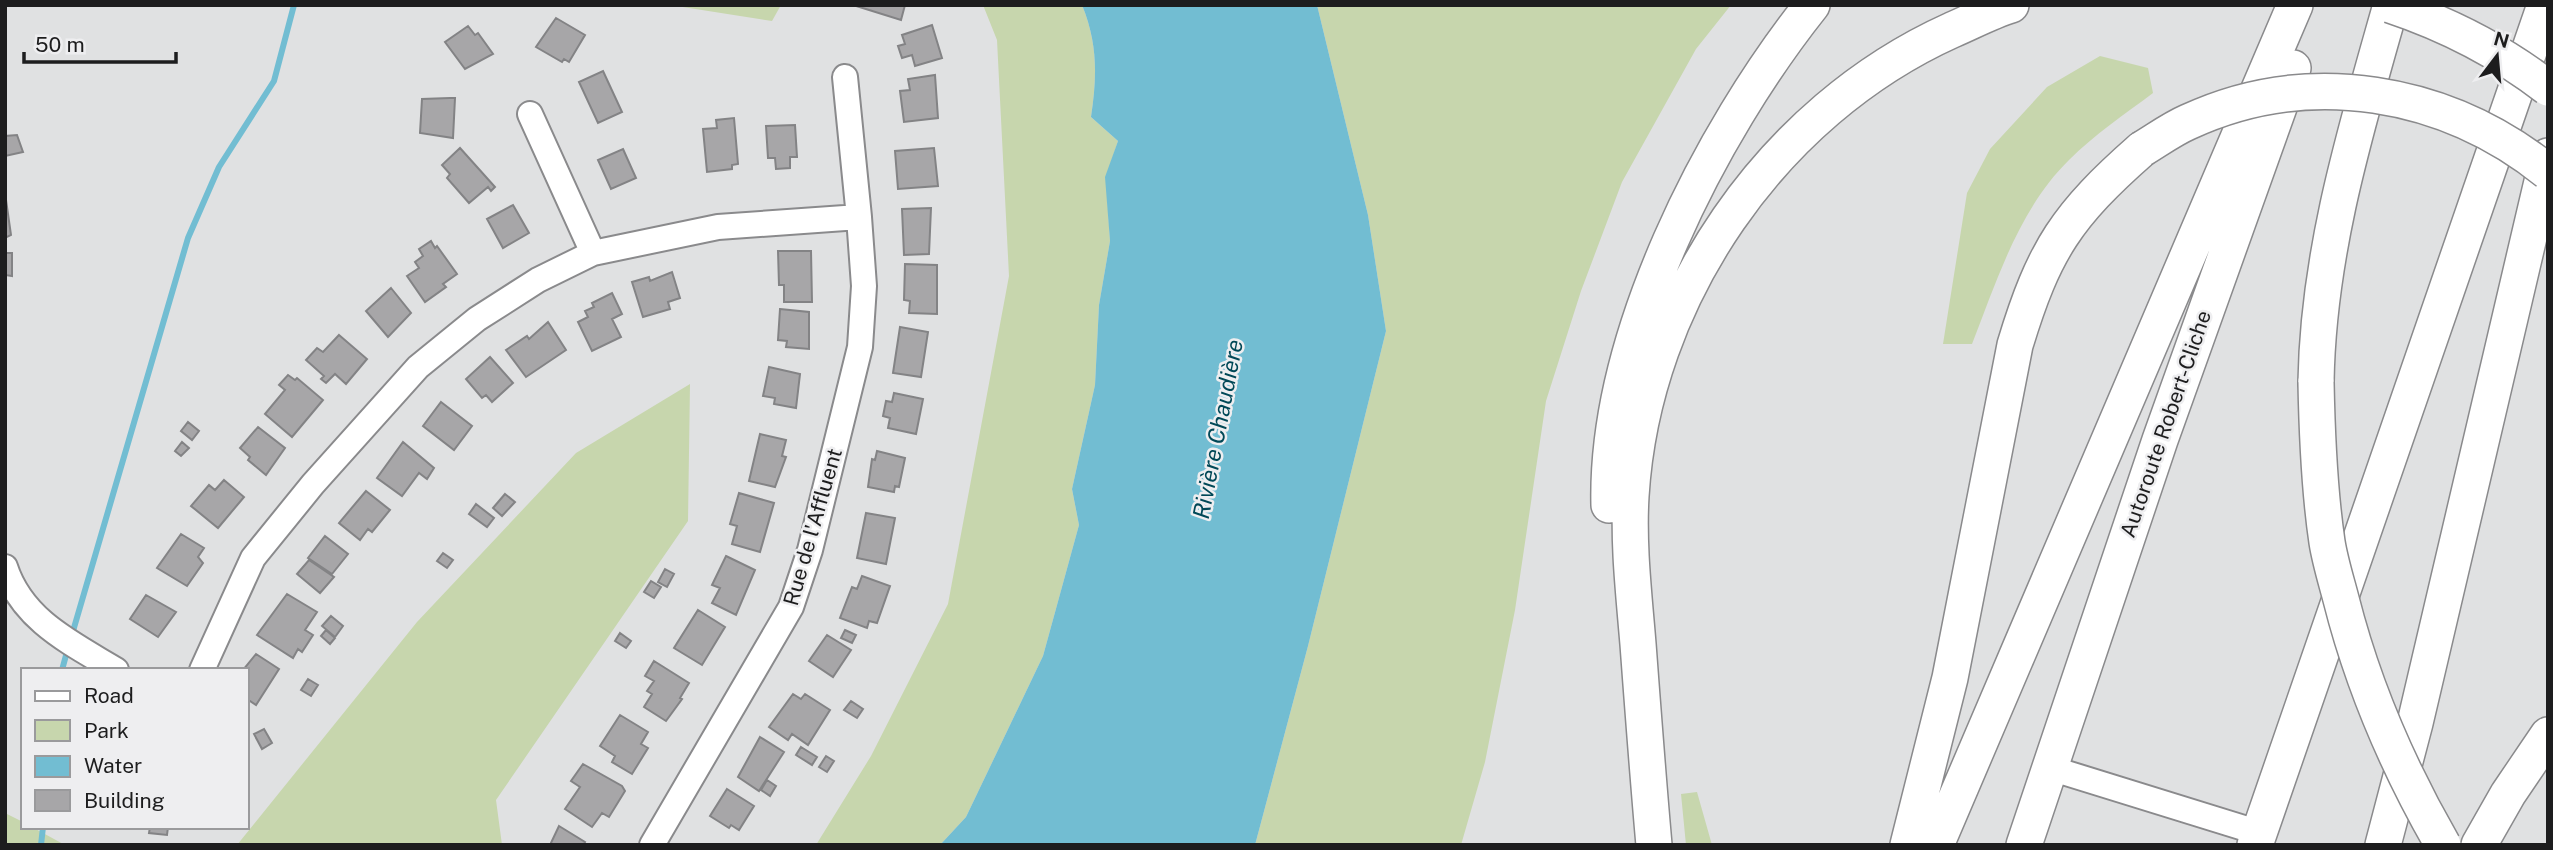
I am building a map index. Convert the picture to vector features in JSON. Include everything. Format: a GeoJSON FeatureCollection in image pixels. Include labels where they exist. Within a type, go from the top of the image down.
{"type":"FeatureCollection","features":[{"type":"Feature","properties":{"kind":"highway"},"geometry":{"type":"LineString","coordinates":[[1646,845],[1610,559],[1608,497],[1615,417],[1625,374],[1649,300],[1687,205],[1748,93],[1812,5]]}},
{"type":"Feature","properties":{"kind":"highway"},"geometry":{"type":"LineString","coordinates":[[1654,845],[1630,547],[1631,496],[1636,450],[1650,387],[1669,329],[1698,269],[1735,207],[1773,160],[1812,121],[1866,79],[1923,43],[2011,5]]}},
{"type":"Feature","properties":{"kind":"highway"},"geometry":{"type":"LineString","coordinates":[[1936,845],[2295,5]]}},
{"type":"Feature","properties":{"kind":"highway","name":"Autoroute Robert-Cliche"},"geometry":{"type":"LineString","coordinates":[[2024,845],[2169,414],[2316,5]]}},
{"type":"Feature","properties":{"kind":"highway"},"geometry":{"type":"LineString","coordinates":[[2443,845],[2391,744],[2367,686],[2327,544],[2318,460],[2316,382],[2317,325],[2323,273],[2355,132],[2390,5],[2464,35],[2505,57],[2548,88]]}},
{"type":"Feature","properties":{"kind":"highway"},"geometry":{"type":"LineString","coordinates":[[2258,839],[2545,6]]}},
{"type":"Feature","properties":{"kind":"highway"},"geometry":{"type":"LineString","coordinates":[[1908,845],[1950,677],[2015,345],[2029,296],[2049,251],[2074,214],[2142,149],[2187,122],[2231,105],[2271,96],[2356,90],[2448,113],[2486,130],[2523,152],[2548,172]]}},
{"type":"Feature","properties":{"kind":"highway"},"geometry":{"type":"LineString","coordinates":[[2383,845],[2415,723],[2548,156]]}},
{"type":"Feature","properties":{"kind":"highway"},"geometry":{"type":"LineString","coordinates":[[2479,845],[2508,794],[2548,735]]}},
{"type":"Feature","properties":{"kind":"street","name":"Rue de l'Affluent"},"geometry":{"type":"LineString","coordinates":[[652,845],[791,607],[810,550],[860,347],[864,286],[845,77]]}},
{"type":"Feature","properties":{"kind":"street"},"geometry":{"type":"LineString","coordinates":[[530,114],[593,253]]}},
{"type":"Feature","properties":{"kind":"street"},"geometry":{"type":"LineString","coordinates":[[203,668],[253,558],[313,484],[418,367],[477,319],[538,280],[593,253],[718,227],[837,216],[859,217]]}},
{"type":"Feature","properties":{"kind":"street"},"geometry":{"type":"LineString","coordinates":[[5,567],[28,611],[70,642],[113,668]]}},
{"type":"Feature","properties":{"kind":"street"},"geometry":{"type":"LineString","coordinates":[[2050,768],[2258,839]]}},
{"type":"Feature","properties":{"kind":"green space"},"geometry":{"type":"Polygon","coordinates":[[[670,5],[781,5],[772,21],[670,5]]]}},
{"type":"Feature","properties":{"kind":"green space"},"geometry":{"type":"Polygon","coordinates":[[[983,5],[1082,5],[1091,33],[1095,61],[1091,117],[1118,141],[1106,177],[1110,241],[1099,305],[1095,385],[1072,489],[1079,525],[1043,656],[966,817],[940,845],[816,845],[871,756],[948,604],[1009,276],[997,40],[983,5]]]}},
{"type":"Feature","properties":{"kind":"green space"},"geometry":{"type":"Polygon","coordinates":[[[1317,5],[1731,5],[1696,49],[1622,182],[1581,291],[1546,401],[1515,610],[1485,762],[1461,845],[1255,845],[1308,646],[1386,331],[1368,215],[1317,5]]]}},
{"type":"Feature","properties":{"kind":"green space"},"geometry":{"type":"Polygon","coordinates":[[[2100,56],[2148,68],[2153,93],[2089,142],[2052,179],[2036,200],[2011,246],[1972,344],[1943,344],[1967,193],[1990,149],[2047,87],[2100,56]]]}},
{"type":"Feature","properties":{"kind":"green space"},"geometry":{"type":"Polygon","coordinates":[[[690,384],[688,521],[496,800],[502,845],[237,845],[417,622],[576,453],[690,384]]]}},
{"type":"Feature","properties":{"kind":"green space"},"geometry":{"type":"Polygon","coordinates":[[[1697,792],[1712,845],[1686,845],[1681,794],[1697,792]]]}},
{"type":"Feature","properties":{"kind":"green space"},"geometry":{"type":"Polygon","coordinates":[[[5,813],[21,821],[21,829],[36,829],[65,845],[5,845],[5,813]]]}},
{"type":"Feature","properties":{"kind":"water","name":"Rivière Chaudière"},"geometry":{"type":"Polygon","coordinates":[[[1082,5],[1317,5],[1368,215],[1386,331],[1308,646],[1255,845],[940,845],[966,817],[1043,656],[1079,525],[1072,489],[1095,385],[1099,305],[1110,241],[1105,177],[1118,141],[1091,117],[1095,61],[1091,33],[1082,5]]]}},
{"type":"Feature","properties":{"kind":"building"},"geometry":{"type":"Polygon","coordinates":[[[853,5],[905,5],[901,20],[853,5]]]}},
{"type":"Feature","properties":{"kind":"building"},"geometry":{"type":"Polygon","coordinates":[[[556,18],[585,35],[569,62],[564,59],[562,62],[536,47],[556,18]]]}},
{"type":"Feature","properties":{"kind":"building"},"geometry":{"type":"Polygon","coordinates":[[[932,25],[942,58],[915,66],[912,55],[902,58],[898,46],[905,44],[902,35],[932,25]]]}},
{"type":"Feature","properties":{"kind":"building"},"geometry":{"type":"Polygon","coordinates":[[[468,26],[475,35],[478,33],[493,54],[465,69],[445,42],[468,26]]]}},
{"type":"Feature","properties":{"kind":"building"},"geometry":{"type":"Polygon","coordinates":[[[603,71],[622,112],[598,123],[579,82],[603,71]]]}},
{"type":"Feature","properties":{"kind":"building"},"geometry":{"type":"Polygon","coordinates":[[[935,75],[938,118],[904,122],[900,91],[910,90],[908,79],[935,75]]]}},
{"type":"Feature","properties":{"kind":"building"},"geometry":{"type":"Polygon","coordinates":[[[455,98],[453,138],[420,133],[422,99],[455,98]]]}},
{"type":"Feature","properties":{"kind":"building"},"geometry":{"type":"Polygon","coordinates":[[[734,118],[738,164],[732,165],[732,169],[707,172],[703,129],[717,128],[716,120],[734,118]]]}},
{"type":"Feature","properties":{"kind":"building"},"geometry":{"type":"Polygon","coordinates":[[[795,125],[797,157],[790,157],[790,168],[776,169],[775,158],[768,158],[766,126],[795,125]]]}},
{"type":"Feature","properties":{"kind":"building"},"geometry":{"type":"Polygon","coordinates":[[[17,135],[23,152],[5,156],[5,136],[17,135]]]}},
{"type":"Feature","properties":{"kind":"building"},"geometry":{"type":"Polygon","coordinates":[[[460,148],[495,187],[491,191],[488,187],[469,203],[447,178],[450,174],[442,165],[460,148]]]}},
{"type":"Feature","properties":{"kind":"building"},"geometry":{"type":"Polygon","coordinates":[[[934,148],[938,186],[898,189],[895,151],[934,148]]]}},
{"type":"Feature","properties":{"kind":"building"},"geometry":{"type":"Polygon","coordinates":[[[623,149],[636,178],[611,189],[598,160],[623,149]]]}},
{"type":"Feature","properties":{"kind":"building"},"geometry":{"type":"Polygon","coordinates":[[[5,193],[11,235],[5,238],[5,193]]]}},
{"type":"Feature","properties":{"kind":"building"},"geometry":{"type":"Polygon","coordinates":[[[513,205],[529,233],[503,248],[487,219],[513,205]]]}},
{"type":"Feature","properties":{"kind":"building"},"geometry":{"type":"Polygon","coordinates":[[[931,208],[929,254],[904,255],[902,209],[931,208]]]}},
{"type":"Feature","properties":{"kind":"building"},"geometry":{"type":"Polygon","coordinates":[[[431,241],[457,274],[443,284],[446,287],[425,302],[407,276],[419,268],[415,262],[423,256],[419,249],[431,241]]]}},
{"type":"Feature","properties":{"kind":"building"},"geometry":{"type":"Polygon","coordinates":[[[778,251],[811,251],[812,302],[784,302],[784,285],[779,285],[778,251]]]}},
{"type":"Feature","properties":{"kind":"building"},"geometry":{"type":"Polygon","coordinates":[[[5,253],[12,253],[12,276],[5,275],[5,253]]]}},
{"type":"Feature","properties":{"kind":"building"},"geometry":{"type":"Polygon","coordinates":[[[905,264],[937,265],[937,314],[909,313],[910,301],[904,300],[905,264]]]}},
{"type":"Feature","properties":{"kind":"building"},"geometry":{"type":"Polygon","coordinates":[[[672,272],[680,298],[668,302],[670,309],[643,317],[632,282],[649,277],[650,281],[672,272]]]}},
{"type":"Feature","properties":{"kind":"building"},"geometry":{"type":"Polygon","coordinates":[[[391,288],[411,313],[388,337],[366,311],[391,288]]]}},
{"type":"Feature","properties":{"kind":"building"},"geometry":{"type":"Polygon","coordinates":[[[612,293],[622,314],[612,319],[621,337],[592,351],[578,322],[588,317],[585,311],[594,307],[592,303],[612,293]]]}},
{"type":"Feature","properties":{"kind":"building"},"geometry":{"type":"Polygon","coordinates":[[[780,309],[809,312],[809,349],[786,347],[787,341],[778,340],[780,309]]]}},
{"type":"Feature","properties":{"kind":"building"},"geometry":{"type":"Polygon","coordinates":[[[548,322],[566,350],[526,377],[506,350],[527,336],[529,339],[548,322]]]}},
{"type":"Feature","properties":{"kind":"building"},"geometry":{"type":"Polygon","coordinates":[[[900,327],[928,332],[921,377],[893,373],[900,327]]]}},
{"type":"Feature","properties":{"kind":"building"},"geometry":{"type":"Polygon","coordinates":[[[339,335],[367,359],[346,384],[335,374],[326,383],[321,379],[324,376],[306,360],[317,348],[323,352],[339,335]]]}},
{"type":"Feature","properties":{"kind":"building"},"geometry":{"type":"Polygon","coordinates":[[[490,357],[513,383],[492,402],[486,395],[482,398],[466,379],[490,357]]]}},
{"type":"Feature","properties":{"kind":"building"},"geometry":{"type":"Polygon","coordinates":[[[769,367],[800,374],[796,408],[774,404],[775,398],[763,396],[769,367]]]}},
{"type":"Feature","properties":{"kind":"building"},"geometry":{"type":"Polygon","coordinates":[[[288,375],[295,380],[297,378],[323,400],[292,437],[265,414],[285,390],[279,385],[288,375]]]}},
{"type":"Feature","properties":{"kind":"building"},"geometry":{"type":"Polygon","coordinates":[[[894,393],[923,399],[916,434],[888,428],[890,418],[883,416],[886,401],[892,402],[894,393]]]}},
{"type":"Feature","properties":{"kind":"building"},"geometry":{"type":"Polygon","coordinates":[[[441,402],[472,426],[454,450],[423,426],[441,402]]]}},
{"type":"Feature","properties":{"kind":"building"},"geometry":{"type":"Polygon","coordinates":[[[188,422],[199,431],[192,440],[181,431],[188,422]]]}},
{"type":"Feature","properties":{"kind":"building"},"geometry":{"type":"Polygon","coordinates":[[[258,427],[285,448],[266,475],[248,460],[250,457],[240,448],[258,427]]]}},
{"type":"Feature","properties":{"kind":"building"},"geometry":{"type":"Polygon","coordinates":[[[760,434],[786,440],[782,456],[786,457],[775,487],[749,481],[760,434]]]}},
{"type":"Feature","properties":{"kind":"building"},"geometry":{"type":"Polygon","coordinates":[[[182,442],[189,448],[181,456],[175,451],[182,442]]]}},
{"type":"Feature","properties":{"kind":"building"},"geometry":{"type":"Polygon","coordinates":[[[403,442],[434,468],[427,479],[419,473],[402,496],[377,478],[403,442]]]}},
{"type":"Feature","properties":{"kind":"building"},"geometry":{"type":"Polygon","coordinates":[[[877,451],[905,458],[899,487],[895,486],[894,492],[868,487],[872,459],[875,460],[877,451]]]}},
{"type":"Feature","properties":{"kind":"building"},"geometry":{"type":"Polygon","coordinates":[[[224,480],[244,497],[218,528],[191,506],[209,485],[215,490],[224,480]]]}},
{"type":"Feature","properties":{"kind":"building"},"geometry":{"type":"Polygon","coordinates":[[[366,491],[390,510],[372,532],[368,529],[360,540],[339,523],[366,491]]]}},
{"type":"Feature","properties":{"kind":"building"},"geometry":{"type":"Polygon","coordinates":[[[739,493],[774,503],[760,552],[732,544],[737,526],[730,524],[739,493]]]}},
{"type":"Feature","properties":{"kind":"building"},"geometry":{"type":"Polygon","coordinates":[[[505,494],[515,502],[502,516],[493,508],[505,494]]]}},
{"type":"Feature","properties":{"kind":"building"},"geometry":{"type":"Polygon","coordinates":[[[476,504],[494,518],[487,527],[469,514],[476,504]]]}},
{"type":"Feature","properties":{"kind":"building"},"geometry":{"type":"Polygon","coordinates":[[[866,513],[895,518],[886,564],[857,558],[866,513]]]}},
{"type":"Feature","properties":{"kind":"building"},"geometry":{"type":"Polygon","coordinates":[[[181,534],[204,548],[198,557],[203,563],[187,586],[157,568],[181,534]]]}},
{"type":"Feature","properties":{"kind":"building"},"geometry":{"type":"Polygon","coordinates":[[[325,536],[348,554],[332,574],[308,558],[325,536]]]}},
{"type":"Feature","properties":{"kind":"building"},"geometry":{"type":"Polygon","coordinates":[[[443,553],[453,560],[447,568],[437,561],[443,553]]]}},
{"type":"Feature","properties":{"kind":"building"},"geometry":{"type":"Polygon","coordinates":[[[726,556],[755,570],[736,615],[712,603],[720,588],[712,585],[726,556]]]}},
{"type":"Feature","properties":{"kind":"building"},"geometry":{"type":"Polygon","coordinates":[[[309,560],[334,577],[320,593],[297,574],[309,560]]]}},
{"type":"Feature","properties":{"kind":"building"},"geometry":{"type":"Polygon","coordinates":[[[665,569],[674,574],[667,587],[658,582],[665,569]]]}},
{"type":"Feature","properties":{"kind":"building"},"geometry":{"type":"Polygon","coordinates":[[[862,576],[890,586],[877,623],[869,621],[867,628],[840,618],[852,587],[857,589],[862,576]]]}},
{"type":"Feature","properties":{"kind":"building"},"geometry":{"type":"Polygon","coordinates":[[[651,581],[661,587],[654,598],[644,592],[651,581]]]}},
{"type":"Feature","properties":{"kind":"building"},"geometry":{"type":"Polygon","coordinates":[[[287,594],[317,612],[305,630],[313,635],[302,652],[298,649],[293,658],[257,635],[287,594]]]}},
{"type":"Feature","properties":{"kind":"building"},"geometry":{"type":"Polygon","coordinates":[[[146,595],[176,612],[158,637],[130,619],[146,595]]]}},
{"type":"Feature","properties":{"kind":"building"},"geometry":{"type":"Polygon","coordinates":[[[698,610],[725,627],[702,665],[674,648],[698,610]]]}},
{"type":"Feature","properties":{"kind":"building"},"geometry":{"type":"Polygon","coordinates":[[[331,616],[343,626],[335,637],[322,626],[331,616]]]}},
{"type":"Feature","properties":{"kind":"building"},"geometry":{"type":"Polygon","coordinates":[[[326,630],[335,638],[330,644],[321,636],[326,630]]]}},
{"type":"Feature","properties":{"kind":"building"},"geometry":{"type":"Polygon","coordinates":[[[845,630],[856,635],[852,643],[841,638],[845,630]]]}},
{"type":"Feature","properties":{"kind":"building"},"geometry":{"type":"Polygon","coordinates":[[[620,633],[631,641],[626,648],[615,641],[620,633]]]}},
{"type":"Feature","properties":{"kind":"building"},"geometry":{"type":"Polygon","coordinates":[[[827,635],[851,650],[833,677],[809,661],[827,635]]]}},
{"type":"Feature","properties":{"kind":"building"},"geometry":{"type":"Polygon","coordinates":[[[256,654],[279,669],[256,705],[248,700],[248,668],[245,668],[256,654]]]}},
{"type":"Feature","properties":{"kind":"building"},"geometry":{"type":"Polygon","coordinates":[[[654,661],[689,683],[680,698],[682,699],[666,721],[644,707],[652,694],[647,691],[654,681],[645,676],[654,661]]]}},
{"type":"Feature","properties":{"kind":"building"},"geometry":{"type":"Polygon","coordinates":[[[308,679],[318,685],[311,696],[301,690],[308,679]]]}},
{"type":"Feature","properties":{"kind":"building"},"geometry":{"type":"Polygon","coordinates":[[[793,694],[801,699],[805,694],[830,710],[808,745],[792,734],[788,740],[769,727],[793,694]]]}},
{"type":"Feature","properties":{"kind":"building"},"geometry":{"type":"Polygon","coordinates":[[[851,701],[863,709],[857,718],[844,710],[851,701]]]}},
{"type":"Feature","properties":{"kind":"building"},"geometry":{"type":"Polygon","coordinates":[[[620,715],[648,732],[641,744],[648,748],[632,774],[612,762],[615,756],[600,746],[620,715]]]}},
{"type":"Feature","properties":{"kind":"building"},"geometry":{"type":"Polygon","coordinates":[[[264,729],[272,743],[262,749],[254,734],[264,729]]]}},
{"type":"Feature","properties":{"kind":"building"},"geometry":{"type":"Polygon","coordinates":[[[760,737],[784,752],[759,791],[738,777],[760,737]]]}},
{"type":"Feature","properties":{"kind":"building"},"geometry":{"type":"Polygon","coordinates":[[[801,747],[817,757],[812,765],[796,755],[801,747]]]}},
{"type":"Feature","properties":{"kind":"building"},"geometry":{"type":"Polygon","coordinates":[[[826,756],[834,761],[827,772],[819,767],[826,756]]]}},
{"type":"Feature","properties":{"kind":"building"},"geometry":{"type":"Polygon","coordinates":[[[583,764],[622,786],[625,791],[609,817],[602,813],[592,827],[565,809],[580,787],[571,781],[583,764]]]}},
{"type":"Feature","properties":{"kind":"building"},"geometry":{"type":"Polygon","coordinates":[[[767,780],[776,786],[770,796],[761,790],[767,780]]]}},
{"type":"Feature","properties":{"kind":"building"},"geometry":{"type":"Polygon","coordinates":[[[727,789],[754,806],[739,830],[731,825],[729,828],[710,816],[727,789]]]}},
{"type":"Feature","properties":{"kind":"building"},"geometry":{"type":"Polygon","coordinates":[[[559,826],[585,842],[583,845],[550,845],[559,826]]]}},
{"type":"Feature","properties":{"kind":"building"},"geometry":{"type":"Polygon","coordinates":[[[150,829],[168,829],[167,835],[149,833],[150,829]]]}},
{"type":"Feature","properties":{"kind":"waterway"},"geometry":{"type":"LineString","coordinates":[[71,638],[188,238],[219,167],[274,81],[294,5]]}},
{"type":"Feature","properties":{"kind":"waterway"},"geometry":{"type":"LineString","coordinates":[[63,668],[68,648]]}},
{"type":"Feature","properties":{"kind":"waterway"},"geometry":{"type":"LineString","coordinates":[[41,845],[43,829]]}}]}
